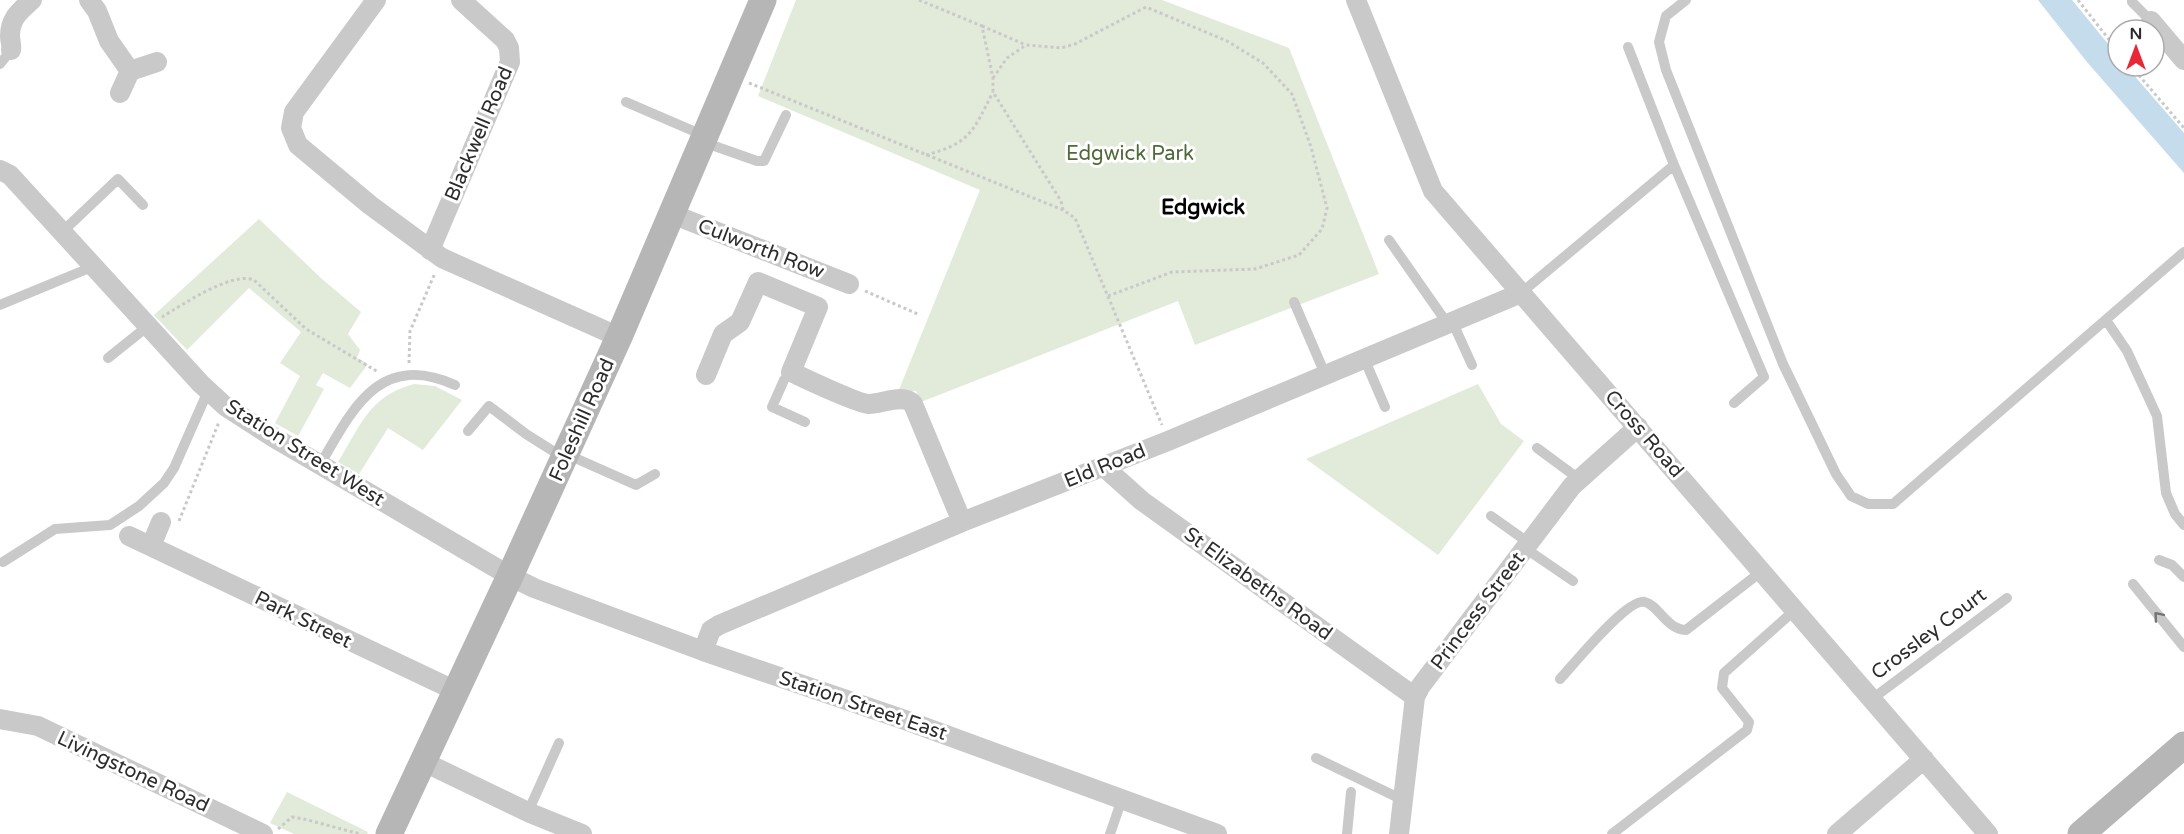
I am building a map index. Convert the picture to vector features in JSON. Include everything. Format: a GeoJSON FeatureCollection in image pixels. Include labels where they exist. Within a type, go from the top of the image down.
{"type":"FeatureCollection","features":[{"type":"Feature","properties":{"kind":"main road","name":"Foleshill Road"},"geometry":{"type":"LineString","coordinates":[[389,834],[619,337],[763,0]]}},
{"type":"Feature","properties":{"kind":"main road"},"geometry":{"type":"LineString","coordinates":[[2081,834],[2184,745]]}},
{"type":"Feature","properties":{"kind":"street"},"geometry":{"type":"LineString","coordinates":[[6,57],[12,20],[32,0]]}},
{"type":"Feature","properties":{"kind":"street"},"geometry":{"type":"LineString","coordinates":[[89,0],[97,11],[109,41],[130,70]]}},
{"type":"Feature","properties":{"kind":"street"},"geometry":{"type":"LineString","coordinates":[[376,0],[294,112],[291,128],[298,145],[370,205],[436,254],[619,337]]}},
{"type":"Feature","properties":{"kind":"street","name":"Blackwell Road"},"geometry":{"type":"LineString","coordinates":[[436,254],[510,62],[509,48],[505,40],[461,0]]}},
{"type":"Feature","properties":{"kind":"street","name":"Cross Road"},"geometry":{"type":"LineString","coordinates":[[1356,0],[1433,191],[1988,834]]}},
{"type":"Feature","properties":{"kind":"street"},"geometry":{"type":"LineString","coordinates":[[2166,39],[2184,60]]}},
{"type":"Feature","properties":{"kind":"street"},"geometry":{"type":"LineString","coordinates":[[120,93],[130,70],[157,62]]}},
{"type":"Feature","properties":{"kind":"street","name":"Station Street West"},"geometry":{"type":"LineString","coordinates":[[0,170],[10,175],[92,267],[153,323],[208,391],[225,406],[320,465],[510,576]]}},
{"type":"Feature","properties":{"kind":"street","name":"Culworth Row"},"geometry":{"type":"LineString","coordinates":[[672,214],[849,284]]}},
{"type":"Feature","properties":{"kind":"street"},"geometry":{"type":"LineString","coordinates":[[706,375],[723,334],[740,322],[758,282],[818,307],[791,372],[866,404],[909,400],[913,404],[962,522]]}},
{"type":"Feature","properties":{"kind":"street","name":"Eld Road"},"geometry":{"type":"LineString","coordinates":[[703,651],[711,630],[719,625],[962,522],[1168,441],[1521,293]]}},
{"type":"Feature","properties":{"kind":"street","name":"Princess Street"},"geometry":{"type":"LineString","coordinates":[[1399,834],[1415,697],[1420,687],[1572,486],[1638,427]]}},
{"type":"Feature","properties":{"kind":"street","name":"St Elizabeths Road"},"geometry":{"type":"LineString","coordinates":[[1104,467],[1142,501],[1415,697]]}},
{"type":"Feature","properties":{"kind":"street"},"geometry":{"type":"LineString","coordinates":[[151,546],[170,521]]}},
{"type":"Feature","properties":{"kind":"street","name":"Park Street"},"geometry":{"type":"LineString","coordinates":[[129,536],[456,692]]}},
{"type":"Feature","properties":{"kind":"street","name":"Station Street East"},"geometry":{"type":"LineString","coordinates":[[510,576],[534,588],[703,651],[905,720],[1217,834]]}},
{"type":"Feature","properties":{"kind":"street","name":"Livingstone Road"},"geometry":{"type":"LineString","coordinates":[[0,718],[38,726],[263,834]]}},
{"type":"Feature","properties":{"kind":"street"},"geometry":{"type":"LineString","coordinates":[[1837,834],[1924,759]]}},
{"type":"Feature","properties":{"kind":"street"},"geometry":{"type":"LineString","coordinates":[[424,762],[528,812],[582,834]]}},
{"type":"Feature","properties":{"kind":"lane"},"geometry":{"type":"LineString","coordinates":[[1686,0],[1666,16],[1659,42],[1666,70],[1783,364],[1836,474],[1851,496],[1868,504],[1893,504],[2184,252]]}},
{"type":"Feature","properties":{"kind":"lane"},"geometry":{"type":"LineString","coordinates":[[2133,0],[2132,2],[2148,18]]}},
{"type":"Feature","properties":{"kind":"lane"},"geometry":{"type":"LineString","coordinates":[[1628,47],[1674,165],[1764,377],[1734,403]]}},
{"type":"Feature","properties":{"kind":"lane"},"geometry":{"type":"LineString","coordinates":[[626,102],[757,161],[764,161],[786,115]]}},
{"type":"Feature","properties":{"kind":"lane"},"geometry":{"type":"LineString","coordinates":[[1521,293],[1674,165]]}},
{"type":"Feature","properties":{"kind":"lane"},"geometry":{"type":"LineString","coordinates":[[61,233],[118,179],[143,205]]}},
{"type":"Feature","properties":{"kind":"lane"},"geometry":{"type":"LineString","coordinates":[[1389,240],[1449,322],[1472,365]]}},
{"type":"Feature","properties":{"kind":"lane"},"geometry":{"type":"LineString","coordinates":[[0,305],[92,267]]}},
{"type":"Feature","properties":{"kind":"lane"},"geometry":{"type":"LineString","coordinates":[[1294,302],[1325,374]]}},
{"type":"Feature","properties":{"kind":"lane"},"geometry":{"type":"LineString","coordinates":[[2106,320],[2127,351],[2157,416],[2166,493],[2175,514],[2184,525]]}},
{"type":"Feature","properties":{"kind":"lane"},"geometry":{"type":"LineString","coordinates":[[108,358],[153,323]]}},
{"type":"Feature","properties":{"kind":"lane"},"geometry":{"type":"LineString","coordinates":[[1364,358],[1385,407]]}},
{"type":"Feature","properties":{"kind":"lane"},"geometry":{"type":"LineString","coordinates":[[791,372],[784,380],[772,407],[805,422]]}},
{"type":"Feature","properties":{"kind":"lane"},"geometry":{"type":"LineString","coordinates":[[320,465],[364,398],[390,379],[409,374],[436,376],[455,385]]}},
{"type":"Feature","properties":{"kind":"lane"},"geometry":{"type":"LineString","coordinates":[[3,562],[55,529],[110,525],[139,506],[164,483],[174,468],[208,391]]}},
{"type":"Feature","properties":{"kind":"lane"},"geometry":{"type":"LineString","coordinates":[[468,431],[489,406],[526,434],[565,456],[636,485],[655,474]]}},
{"type":"Feature","properties":{"kind":"lane"},"geometry":{"type":"LineString","coordinates":[[1537,448],[1579,479]]}},
{"type":"Feature","properties":{"kind":"lane"},"geometry":{"type":"LineString","coordinates":[[1491,516],[1573,582]]}},
{"type":"Feature","properties":{"kind":"lane"},"geometry":{"type":"LineString","coordinates":[[2159,560],[2172,565],[2184,577]]}},
{"type":"Feature","properties":{"kind":"lane"},"geometry":{"type":"LineString","coordinates":[[1560,679],[1612,621],[1635,604],[1641,601],[1648,603],[1676,627],[1686,630],[1762,571]]}},
{"type":"Feature","properties":{"kind":"lane"},"geometry":{"type":"LineString","coordinates":[[2133,584],[2184,646]]}},
{"type":"Feature","properties":{"kind":"lane","name":"Crossley Court"},"geometry":{"type":"LineString","coordinates":[[1872,699],[2007,598]]}},
{"type":"Feature","properties":{"kind":"lane"},"geometry":{"type":"LineString","coordinates":[[1612,834],[1747,730],[1749,722],[1722,688],[1724,673],[1796,609]]}},
{"type":"Feature","properties":{"kind":"lane"},"geometry":{"type":"LineString","coordinates":[[528,812],[559,743]]}},
{"type":"Feature","properties":{"kind":"lane"},"geometry":{"type":"LineString","coordinates":[[1316,758],[1403,800]]}},
{"type":"Feature","properties":{"kind":"lane"},"geometry":{"type":"LineString","coordinates":[[1347,834],[1351,792]]}},
{"type":"Feature","properties":{"kind":"lane"},"geometry":{"type":"LineString","coordinates":[[1110,834],[1122,800]]}},
{"type":"Feature","properties":{"kind":"path"},"geometry":{"type":"LineString","coordinates":[[919,0],[1026,45],[1060,48],[1075,44],[1146,7],[1227,41],[1263,63],[1292,94],[1311,147],[1327,208],[1322,229],[1299,255],[1255,269],[1172,272],[1108,296]]}},
{"type":"Feature","properties":{"kind":"path"},"geometry":{"type":"LineString","coordinates":[[2078,0],[2106,36]]}},
{"type":"Feature","properties":{"kind":"path"},"geometry":{"type":"LineString","coordinates":[[925,155],[948,149],[959,144],[968,136],[993,92],[993,78],[982,26]]}},
{"type":"Feature","properties":{"kind":"path"},"geometry":{"type":"LineString","coordinates":[[993,78],[1007,58],[1026,45]]}},
{"type":"Feature","properties":{"kind":"path"},"geometry":{"type":"LineString","coordinates":[[731,75],[1063,210],[1075,218],[1168,441]]}},
{"type":"Feature","properties":{"kind":"path"},"geometry":{"type":"LineString","coordinates":[[2141,78],[2184,128]]}},
{"type":"Feature","properties":{"kind":"path"},"geometry":{"type":"LineString","coordinates":[[993,92],[1060,201],[1063,210]]}},
{"type":"Feature","properties":{"kind":"path"},"geometry":{"type":"LineString","coordinates":[[409,374],[410,331],[436,254]]}},
{"type":"Feature","properties":{"kind":"path"},"geometry":{"type":"LineString","coordinates":[[153,323],[223,284],[237,278],[250,278],[306,329],[390,379]]}},
{"type":"Feature","properties":{"kind":"path"},"geometry":{"type":"LineString","coordinates":[[849,284],[920,315]]}},
{"type":"Feature","properties":{"kind":"path"},"geometry":{"type":"LineString","coordinates":[[170,521],[225,406]]}},
{"type":"Feature","properties":{"kind":"path"},"geometry":{"type":"LineString","coordinates":[[274,834],[279,827],[292,818],[360,834]]}},
{"type":"Feature","properties":{"kind":"green space","name":"Edgwick Park"},"geometry":{"type":"Polygon","coordinates":[[[796,0],[1162,0],[1289,48],[1379,274],[1195,345],[1178,301],[921,402],[916,391],[898,392],[980,190],[758,96],[796,0]]]}},
{"type":"Feature","properties":{"kind":"green space"},"geometry":{"type":"Polygon","coordinates":[[[259,219],[322,279],[361,312],[348,334],[360,350],[357,358],[368,364],[350,388],[323,373],[316,385],[324,389],[298,436],[275,423],[300,376],[280,363],[301,332],[249,288],[187,350],[154,315],[259,219]]]}},
{"type":"Feature","properties":{"kind":"green space"},"geometry":{"type":"Polygon","coordinates":[[[414,384],[435,386],[462,400],[423,450],[388,428],[359,474],[338,462],[360,424],[376,404],[399,389],[414,384]]]}},
{"type":"Feature","properties":{"kind":"green space"},"geometry":{"type":"Polygon","coordinates":[[[1478,384],[1501,424],[1524,441],[1438,555],[1306,459],[1478,384]]]}},
{"type":"Feature","properties":{"kind":"green space"},"geometry":{"type":"Polygon","coordinates":[[[287,792],[368,832],[367,834],[294,834],[270,823],[287,792]]]}},
{"type":"Feature","properties":{"kind":"water"},"geometry":{"type":"Polygon","coordinates":[[[2038,0],[2072,0],[2106,41],[2106,78],[2136,78],[2184,133],[2184,173],[2087,62],[2038,0]]]}},
{"type":"Feature","properties":{"kind":"district","name":"Edgwick"},"geometry":{"type":"Point","coordinates":[1203,207]}}]}
